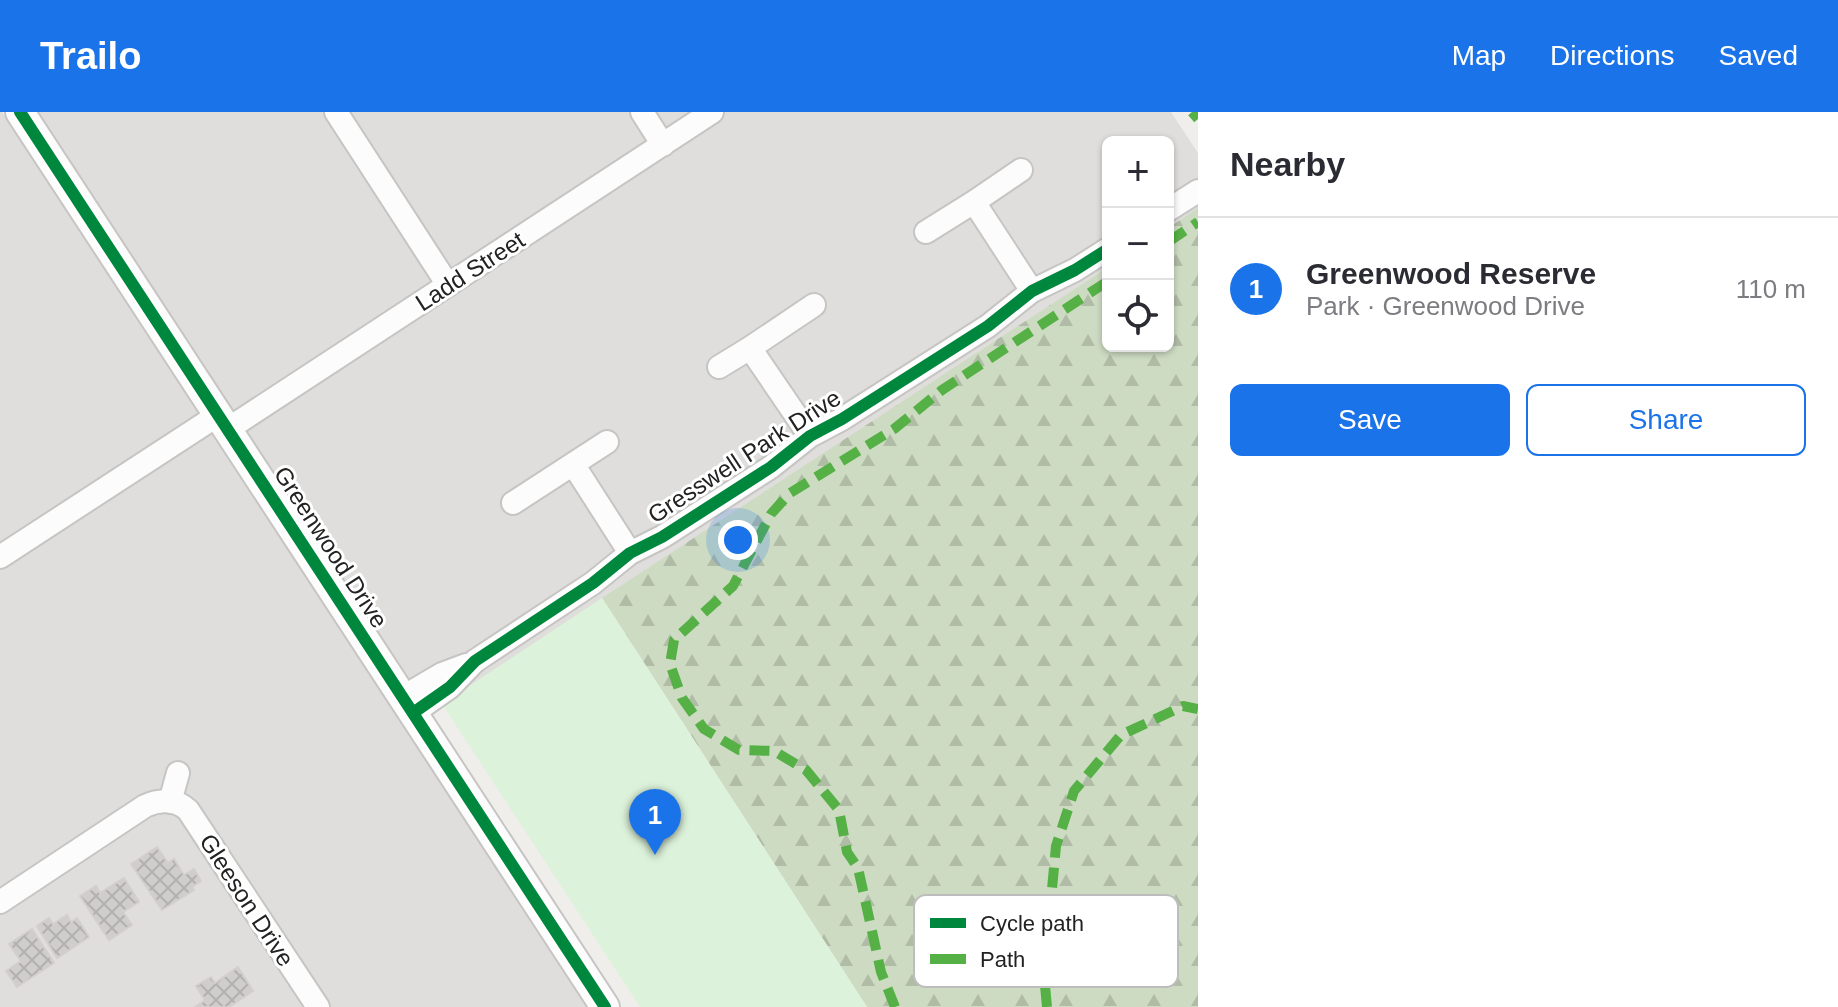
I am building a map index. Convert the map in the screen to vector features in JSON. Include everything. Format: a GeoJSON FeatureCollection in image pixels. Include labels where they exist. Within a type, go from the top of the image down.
{"type":"FeatureCollection","features":[{"type":"Feature","properties":{"kind":"street","name":"Greenwood Drive"},"geometry":{"type":"LineString","coordinates":[[20,112],[605,1007]]}},
{"type":"Feature","properties":{"kind":"street"},"geometry":{"type":"LineString","coordinates":[[336,112],[448,285]]}},
{"type":"Feature","properties":{"kind":"street"},"geometry":{"type":"LineString","coordinates":[[642,112],[663,145]]}},
{"type":"Feature","properties":{"kind":"street","name":"Ladd Street"},"geometry":{"type":"LineString","coordinates":[[0,557],[448,285],[712,112]]}},
{"type":"Feature","properties":{"kind":"street"},"geometry":{"type":"LineString","coordinates":[[926,232],[1021,170]]}},
{"type":"Feature","properties":{"kind":"street"},"geometry":{"type":"LineString","coordinates":[[1171,208],[1198,191]]}},
{"type":"Feature","properties":{"kind":"street"},"geometry":{"type":"LineString","coordinates":[[974,202],[1032,291]]}},
{"type":"Feature","properties":{"kind":"street","name":"Gresswell Park Drive"},"geometry":{"type":"LineString","coordinates":[[408,705],[450,687],[475,661],[593,583],[630,553],[662,537],[771,467],[810,436],[988,326],[1032,291],[1102,253]]}},
{"type":"Feature","properties":{"kind":"street"},"geometry":{"type":"LineString","coordinates":[[719,367],[814,305]]}},
{"type":"Feature","properties":{"kind":"street","name":"Gresswell Park Drive"},"geometry":{"type":"LineString","coordinates":[[750,348],[810,436]]}},
{"type":"Feature","properties":{"kind":"street"},"geometry":{"type":"LineString","coordinates":[[513,503],[607,442]]}},
{"type":"Feature","properties":{"kind":"street"},"geometry":{"type":"LineString","coordinates":[[573,464],[630,553]]}},
{"type":"Feature","properties":{"kind":"street"},"geometry":{"type":"LineString","coordinates":[[0,902],[145,806],[170,802],[178,773]]}},
{"type":"Feature","properties":{"kind":"street","name":"Gleeson Drive"},"geometry":{"type":"LineString","coordinates":[[170,802],[188,810],[318,1007]]}},
{"type":"Feature","properties":{"kind":"shaded area"},"geometry":{"type":"Polygon","coordinates":[[[2,112],[587,1007],[0,1007],[2,112]]]}},
{"type":"Feature","properties":{"kind":"shaded area"},"geometry":{"type":"Polygon","coordinates":[[[37,112],[1171,112],[1198,153],[1198,209],[1174,224],[1174,136],[1102,136],[1102,271],[430,712],[37,112]]]}},
{"type":"Feature","properties":{"kind":"green space"},"geometry":{"type":"Polygon","coordinates":[[[1198,208],[1198,1007],[867,1007],[602,598],[1102,271],[1102,352],[1174,352],[1174,224],[1198,208]]]}},
{"type":"Feature","properties":{"kind":"green space"},"geometry":{"type":"Polygon","coordinates":[[[602,598],[867,1007],[640,1007],[442,704],[602,598]]]}},
{"type":"Feature","properties":{"kind":"building"},"geometry":{"type":"Polygon","coordinates":[[[157,847],[168,863],[174,859],[184,875],[194,869],[201,881],[192,887],[194,890],[162,910],[131,864],[157,847]]]}},
{"type":"Feature","properties":{"kind":"building"},"geometry":{"type":"Polygon","coordinates":[[[124,878],[139,902],[123,912],[132,925],[109,940],[80,896],[96,886],[100,893],[124,878]]]}},
{"type":"Feature","properties":{"kind":"building"},"geometry":{"type":"Polygon","coordinates":[[[67,915],[71,922],[77,918],[89,937],[57,958],[37,926],[49,918],[53,924],[67,915]]]}},
{"type":"Feature","properties":{"kind":"building"},"geometry":{"type":"Polygon","coordinates":[[[32,929],[54,963],[17,987],[6,971],[21,961],[9,944],[32,929]]]}},
{"type":"Feature","properties":{"kind":"building"},"geometry":{"type":"Polygon","coordinates":[[[238,967],[253,991],[229,1007],[195,1007],[205,1000],[196,986],[211,977],[215,983],[238,967]]]}},
{"type":"Feature","properties":{"kind":"marked path"},"geometry":{"type":"LineString","coordinates":[[1192,112],[1198,119]]}},
{"type":"Feature","properties":{"kind":"marked path"},"geometry":{"type":"LineString","coordinates":[[1174,238],[1198,222]]}},
{"type":"Feature","properties":{"kind":"marked path"},"geometry":{"type":"LineString","coordinates":[[895,1007],[881,972],[858,868],[847,852],[839,810],[806,770],[774,751],[739,750],[704,729],[682,698],[670,664],[674,640],[733,586],[771,514],[790,493],[894,429],[942,390],[1102,285]]}},
{"type":"Feature","properties":{"kind":"marked path"},"geometry":{"type":"LineString","coordinates":[[1051,895],[1056,846],[1074,791],[1121,735],[1183,706],[1198,709]]}},
{"type":"Feature","properties":{"kind":"marked path"},"geometry":{"type":"LineString","coordinates":[[1045,987],[1047,1007]]}},
{"type":"Feature","properties":{"kind":"cycle path"},"geometry":{"type":"LineString","coordinates":[[20,112],[605,1007]]}},
{"type":"Feature","properties":{"kind":"cycle path"},"geometry":{"type":"LineString","coordinates":[[413,713],[450,687],[475,661],[593,583],[630,553],[662,537],[771,467],[810,436],[988,326],[1032,291],[1102,253]]}},
{"type":"Feature","properties":{"kind":"place","name":"Greenwood Reserve"},"geometry":{"type":"Point","coordinates":[655,855]}}]}
